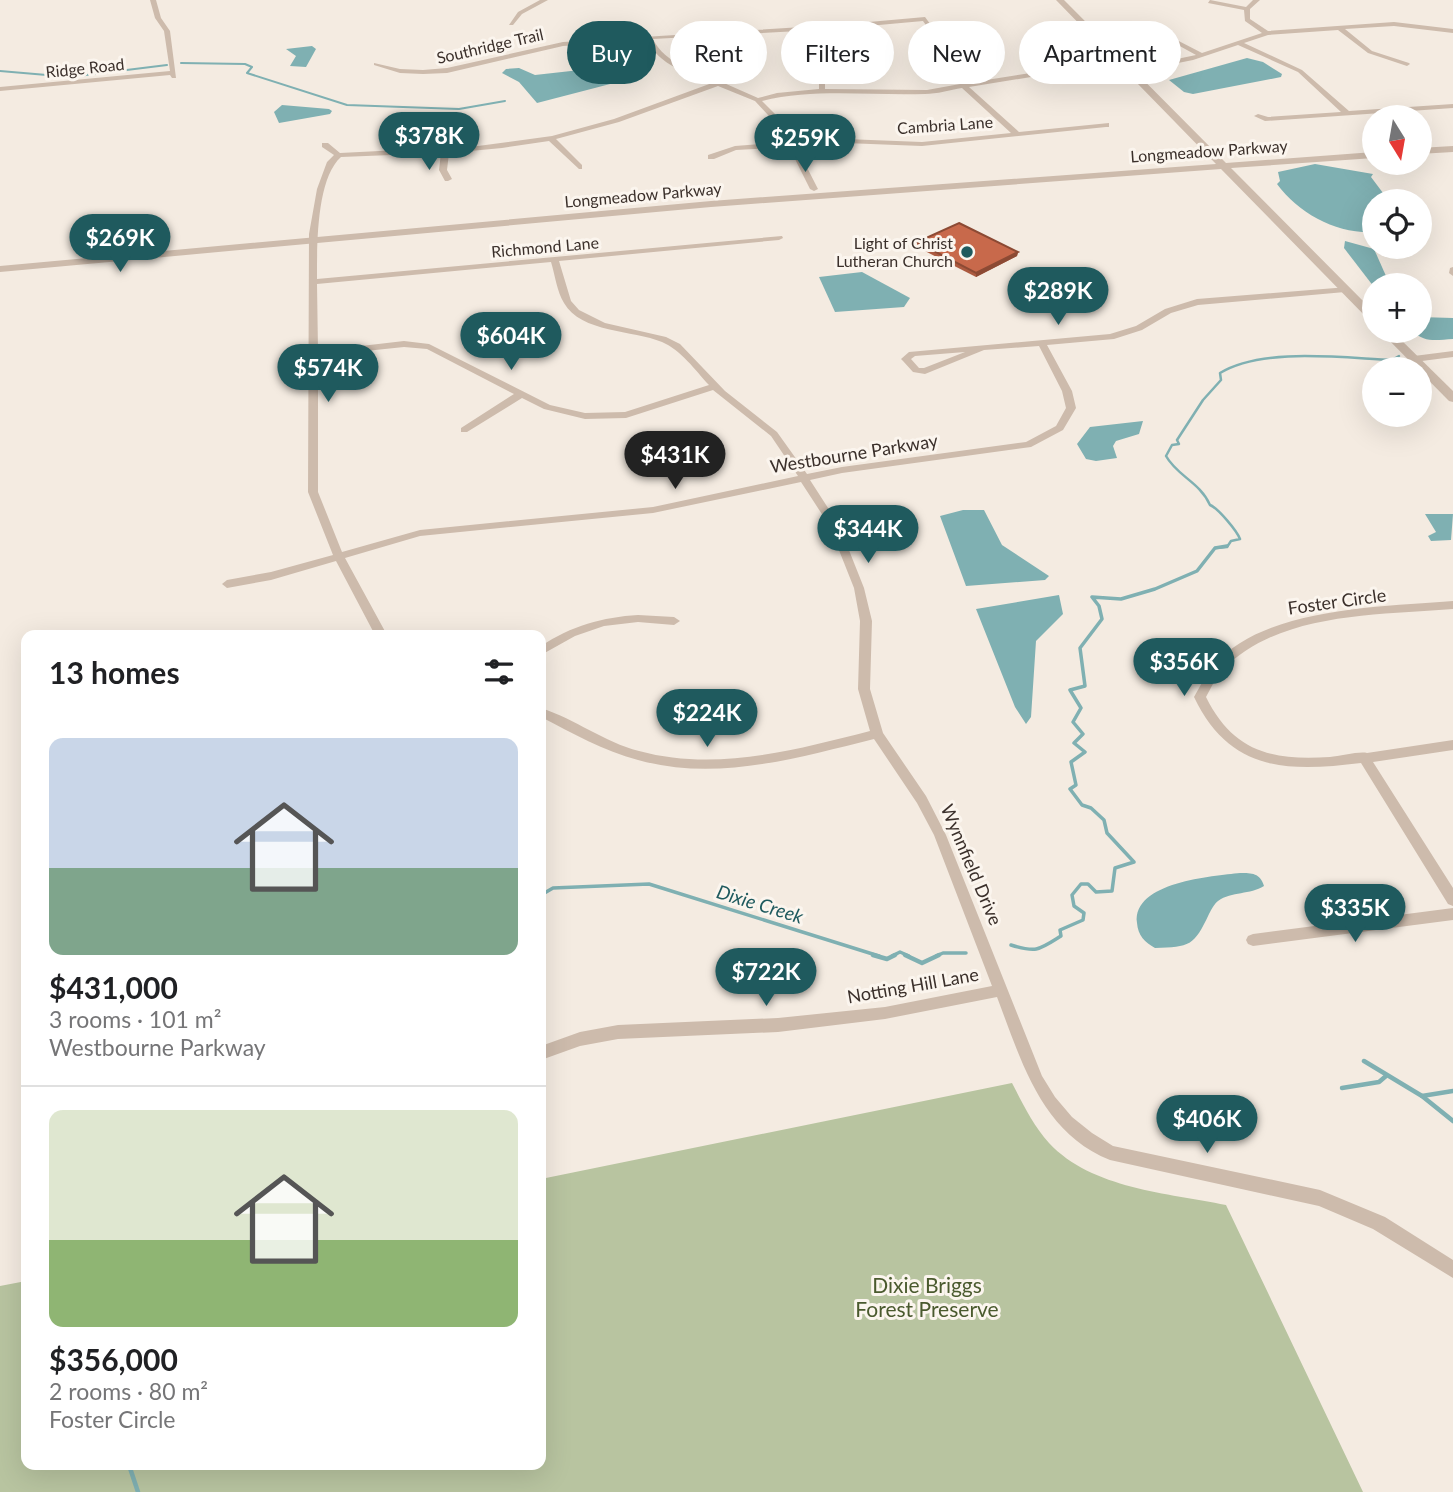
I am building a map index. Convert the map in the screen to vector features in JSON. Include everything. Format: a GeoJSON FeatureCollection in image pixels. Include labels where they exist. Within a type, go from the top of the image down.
{"type":"FeatureCollection","features":[{"type":"Feature","properties":{"kind":"street","name":"Ridge Road"},"geometry":{"type":"LineString","coordinates":[[0,89],[174,75],[167,31],[158,18],[153,0]]}},
{"type":"Feature","properties":{"kind":"street"},"geometry":{"type":"LineString","coordinates":[[525,0],[535,3]]}},
{"type":"Feature","properties":{"kind":"street"},"geometry":{"type":"LineString","coordinates":[[511,24],[520,13],[545,0]]}},
{"type":"Feature","properties":{"kind":"street"},"geometry":{"type":"LineString","coordinates":[[1060,0],[1081,21]]}},
{"type":"Feature","properties":{"kind":"street"},"geometry":{"type":"LineString","coordinates":[[1247,9],[1258,0]]}},
{"type":"Feature","properties":{"kind":"street"},"geometry":{"type":"LineString","coordinates":[[1210,2],[1247,9]]}},
{"type":"Feature","properties":{"kind":"street"},"geometry":{"type":"LineString","coordinates":[[1247,9],[1247,20],[1267,33]]}},
{"type":"Feature","properties":{"kind":"street","name":"Southridge Trail"},"geometry":{"type":"LineString","coordinates":[[656,38],[925,19],[950,55],[965,87],[1015,132]]}},
{"type":"Feature","properties":{"kind":"street"},"geometry":{"type":"LineString","coordinates":[[1181,59],[1240,44],[1267,33],[1394,24],[1453,32]]}},
{"type":"Feature","properties":{"kind":"street"},"geometry":{"type":"LineString","coordinates":[[1340,28],[1363,50],[1377,57],[1407,64]]}},
{"type":"Feature","properties":{"kind":"street"},"geometry":{"type":"LineString","coordinates":[[1181,44],[1201,55]]}},
{"type":"Feature","properties":{"kind":"street"},"geometry":{"type":"LineString","coordinates":[[1240,44],[1300,71],[1347,113]]}},
{"type":"Feature","properties":{"kind":"street","name":"Southridge Trail"},"geometry":{"type":"LineString","coordinates":[[376,64],[390,69],[428,74],[450,71],[538,47],[567,45]]}},
{"type":"Feature","properties":{"kind":"street"},"geometry":{"type":"LineString","coordinates":[[656,49],[661,57],[670,61]]}},
{"type":"Feature","properties":{"kind":"street"},"geometry":{"type":"LineString","coordinates":[[757,100],[777,94],[903,93],[965,87],[1019,77]]}},
{"type":"Feature","properties":{"kind":"street"},"geometry":{"type":"LineString","coordinates":[[325,145],[339,155],[445,152],[551,138],[621,119],[716,84]]}},
{"type":"Feature","properties":{"kind":"street"},"geometry":{"type":"LineString","coordinates":[[725,84],[757,100],[776,118],[814,189]]}},
{"type":"Feature","properties":{"kind":"street"},"geometry":{"type":"LineString","coordinates":[[822,84],[822,92]]}},
{"type":"Feature","properties":{"kind":"street"},"geometry":{"type":"LineString","coordinates":[[1144,84],[1362,306]]}},
{"type":"Feature","properties":{"kind":"street"},"geometry":{"type":"LineString","coordinates":[[1258,116],[1268,119],[1453,106]]}},
{"type":"Feature","properties":{"kind":"street","name":"Cambria Lane"},"geometry":{"type":"LineString","coordinates":[[711,157],[735,148],[845,141],[922,144],[1015,132],[1106,125]]}},
{"type":"Feature","properties":{"kind":"street"},"geometry":{"type":"LineString","coordinates":[[551,138],[579,167]]}},
{"type":"Feature","properties":{"kind":"street"},"geometry":{"type":"LineString","coordinates":[[1432,144],[1453,143]]}},
{"type":"Feature","properties":{"kind":"street","name":"Longmeadow Parkway"},"geometry":{"type":"LineString","coordinates":[[0,261],[1362,149]]}},
{"type":"Feature","properties":{"kind":"street"},"geometry":{"type":"LineString","coordinates":[[1432,150],[1453,149]]}},
{"type":"Feature","properties":{"kind":"street"},"geometry":{"type":"LineString","coordinates":[[445,152],[443,170],[448,179]]}},
{"type":"Feature","properties":{"kind":"street"},"geometry":{"type":"LineString","coordinates":[[339,155],[331,162],[326,173],[313,237],[313,492],[338,555],[378,630]]}},
{"type":"Feature","properties":{"kind":"street","name":"Longmeadow Parkway"},"geometry":{"type":"LineString","coordinates":[[0,269],[814,189],[1362,156]]}},
{"type":"Feature","properties":{"kind":"street","name":"Richmond Lane"},"geometry":{"type":"LineString","coordinates":[[313,282],[779,238]]}},
{"type":"Feature","properties":{"kind":"street","name":"Wynnfield Drive"},"geometry":{"type":"LineString","coordinates":[[555,260],[567,302],[576,312],[602,326],[663,339],[677,346],[715,386],[774,434],[834,525],[859,588],[866,621],[864,688],[877,734],[922,800],[940,835],[1043,1094],[1052,1108],[1088,1141],[1110,1153],[1320,1198],[1379,1223],[1453,1270]]}},
{"type":"Feature","properties":{"kind":"street"},"geometry":{"type":"LineString","coordinates":[[985,347],[925,371],[916,370],[906,359],[912,354],[985,347],[1042,343],[1124,334],[1168,311],[1197,302],[1345,289]]}},
{"type":"Feature","properties":{"kind":"street","name":"Westbourne Parkway"},"geometry":{"type":"LineString","coordinates":[[227,584],[271,576],[420,533],[653,510],[842,470],[1028,445],[1052,434],[1065,422],[1071,408],[1067,391],[1042,343]]}},
{"type":"Feature","properties":{"kind":"street"},"geometry":{"type":"LineString","coordinates":[[1398,343],[1412,357]]}},
{"type":"Feature","properties":{"kind":"street"},"geometry":{"type":"LineString","coordinates":[[313,354],[391,344],[419,345],[438,351],[564,414],[611,417],[644,410],[715,386]]}},
{"type":"Feature","properties":{"kind":"street"},"geometry":{"type":"LineString","coordinates":[[1430,357],[1453,354]]}},
{"type":"Feature","properties":{"kind":"street"},"geometry":{"type":"LineString","coordinates":[[1432,377],[1453,398]]}},
{"type":"Feature","properties":{"kind":"street"},"geometry":{"type":"LineString","coordinates":[[464,430],[521,394]]}},
{"type":"Feature","properties":{"kind":"street","name":"Foster Circle"},"geometry":{"type":"LineString","coordinates":[[1453,606],[1283,627],[1248,644],[1222,661],[1200,697],[1209,718],[1230,738],[1253,754],[1296,764],[1453,745]]}},
{"type":"Feature","properties":{"kind":"street"},"geometry":{"type":"LineString","coordinates":[[546,647],[565,634],[610,621],[647,617],[674,621]]}},
{"type":"Feature","properties":{"kind":"street"},"geometry":{"type":"LineString","coordinates":[[546,714],[636,755],[691,765],[722,766],[770,760],[877,734]]}},
{"type":"Feature","properties":{"kind":"street"},"geometry":{"type":"LineString","coordinates":[[1363,757],[1453,900]]}},
{"type":"Feature","properties":{"kind":"street"},"geometry":{"type":"LineString","coordinates":[[1253,940],[1453,914]]}},
{"type":"Feature","properties":{"kind":"street","name":"Notting Hill Lane"},"geometry":{"type":"LineString","coordinates":[[546,1051],[580,1039],[618,1032],[778,1025],[885,1013],[1001,990]]}},
{"type":"Feature","properties":{"kind":"green space","name":"Dixie Briggs Forest Preserve"},"geometry":{"type":"Polygon","coordinates":[[[1012,1083],[1033,1122],[1049,1143],[1087,1170],[1132,1187],[1226,1205],[1363,1492],[0,1492],[0,1286],[21,1282],[21,1470],[546,1470],[546,1178],[1012,1083]]]}},
{"type":"Feature","properties":{"kind":"water"},"geometry":{"type":"Polygon","coordinates":[[[312,46],[316,49],[306,67],[290,66],[296,56],[286,49],[312,46]]]}},
{"type":"Feature","properties":{"kind":"water"},"geometry":{"type":"Polygon","coordinates":[[[1247,58],[1263,62],[1282,74],[1281,77],[1193,94],[1184,92],[1174,84],[1181,84],[1181,77],[1247,58]]]}},
{"type":"Feature","properties":{"kind":"water"},"geometry":{"type":"Polygon","coordinates":[[[519,68],[535,75],[567,71],[567,84],[610,84],[537,103],[519,82],[502,73],[506,69],[519,68]]]}},
{"type":"Feature","properties":{"kind":"water"},"geometry":{"type":"Polygon","coordinates":[[[282,105],[332,111],[330,114],[279,123],[274,112],[282,105]]]}},
{"type":"Feature","properties":{"kind":"water"},"geometry":{"type":"Polygon","coordinates":[[[1315,164],[1372,175],[1371,177],[1380,189],[1362,189],[1362,232],[1346,230],[1320,220],[1296,204],[1277,184],[1280,181],[1278,172],[1315,164]]]}},
{"type":"Feature","properties":{"kind":"water"},"geometry":{"type":"Polygon","coordinates":[[[1345,241],[1362,246],[1362,259],[1378,259],[1385,273],[1363,273],[1344,248],[1345,241]]]}},
{"type":"Feature","properties":{"kind":"water"},"geometry":{"type":"Polygon","coordinates":[[[862,272],[910,298],[904,307],[835,312],[819,277],[862,272]]]}},
{"type":"Feature","properties":{"kind":"water"},"geometry":{"type":"Polygon","coordinates":[[[1432,317],[1453,318],[1453,339],[1432,340],[1432,317]]]}},
{"type":"Feature","properties":{"kind":"water"},"geometry":{"type":"Polygon","coordinates":[[[1143,421],[1139,434],[1116,441],[1113,446],[1117,458],[1096,461],[1086,459],[1077,444],[1090,427],[1143,421]]]}},
{"type":"Feature","properties":{"kind":"water"},"geometry":{"type":"Polygon","coordinates":[[[963,510],[984,510],[1002,545],[1049,576],[1045,580],[966,586],[940,516],[963,510]]]}},
{"type":"Feature","properties":{"kind":"water"},"geometry":{"type":"Polygon","coordinates":[[[1425,514],[1453,514],[1451,540],[1431,541],[1428,536],[1436,532],[1425,514]]]}},
{"type":"Feature","properties":{"kind":"water"},"geometry":{"type":"Polygon","coordinates":[[[1059,595],[1063,614],[1036,641],[1031,717],[1026,724],[1015,707],[976,609],[1059,595]]]}},
{"type":"Feature","properties":{"kind":"water"},"geometry":{"type":"Polygon","coordinates":[[[1240,873],[1255,875],[1264,886],[1218,901],[1190,943],[1155,948],[1140,935],[1137,923],[1139,909],[1147,898],[1160,890],[1194,879],[1240,873]]]}},
{"type":"Feature","properties":{"kind":"building","name":"Light of Christ Lutheran Church"},"geometry":{"type":"Polygon","coordinates":[[[959,223],[1018,252],[976,273],[917,242],[959,223]]]}},
{"type":"Feature","properties":{"kind":"waterway"},"geometry":{"type":"LineString","coordinates":[[181,63],[245,64],[252,67],[247,73],[347,105],[459,109],[505,101]]}},
{"type":"Feature","properties":{"kind":"waterway"},"geometry":{"type":"LineString","coordinates":[[0,71],[70,77],[167,65]]}},
{"type":"Feature","properties":{"kind":"waterway","name":"Dixie Creek"},"geometry":{"type":"LineString","coordinates":[[1215,548],[1227,547],[1231,541],[1240,539],[1227,520],[1166,456],[1172,445],[1179,444],[1177,440],[1203,400],[1221,380],[1220,373],[1238,365],[1280,357],[1327,356],[1392,360],[1399,356]]}},
{"type":"Feature","properties":{"kind":"waterway","name":"Dixie Creek"},"geometry":{"type":"LineString","coordinates":[[1215,548],[1227,546]]}},
{"type":"Feature","properties":{"kind":"waterway","name":"Dixie Creek"},"geometry":{"type":"LineString","coordinates":[[1011,945],[1038,949],[1061,936],[1060,930],[1083,920],[1084,913],[1074,906],[1072,895],[1081,884],[1088,884],[1096,892],[1112,891],[1115,868],[1134,862],[1107,833],[1104,820],[1091,808],[1082,805],[1070,789],[1076,785],[1071,762],[1085,752],[1074,743],[1083,734],[1073,722],[1081,708],[1070,690],[1085,686],[1080,648],[1102,619],[1099,606],[1092,597],[1121,599],[1155,589],[1197,571],[1215,548]]}},
{"type":"Feature","properties":{"kind":"waterway","name":"Dixie Creek"},"geometry":{"type":"LineString","coordinates":[[546,892],[553,888],[649,884],[879,956]]}},
{"type":"Feature","properties":{"kind":"waterway","name":"Dixie Creek"},"geometry":{"type":"LineString","coordinates":[[892,956],[900,952],[909,956]]}},
{"type":"Feature","properties":{"kind":"waterway","name":"Dixie Creek"},"geometry":{"type":"LineString","coordinates":[[936,956],[943,953],[966,953]]}},
{"type":"Feature","properties":{"kind":"waterway","name":"Dixie Creek"},"geometry":{"type":"LineString","coordinates":[[873,955],[887,959],[895,955]]}},
{"type":"Feature","properties":{"kind":"waterway","name":"Dixie Creek"},"geometry":{"type":"LineString","coordinates":[[905,955],[922,963],[939,955]]}},
{"type":"Feature","properties":{"kind":"waterway"},"geometry":{"type":"LineString","coordinates":[[1364,1061],[1422,1096]]}},
{"type":"Feature","properties":{"kind":"waterway"},"geometry":{"type":"LineString","coordinates":[[1342,1088],[1379,1082],[1386,1076]]}},
{"type":"Feature","properties":{"kind":"waterway"},"geometry":{"type":"LineString","coordinates":[[1422,1096],[1453,1091]]}},
{"type":"Feature","properties":{"kind":"waterway"},"geometry":{"type":"LineString","coordinates":[[1422,1096],[1453,1121]]}},
{"type":"Feature","properties":{"kind":"waterway","name":"Dixie Creek"},"geometry":{"type":"LineString","coordinates":[[131,1470],[138,1492]]}},
{"type":"Feature","properties":{"kind":"place","name":"Light of Christ Lutheran Church"},"geometry":{"type":"Point","coordinates":[967,252]}}]}
